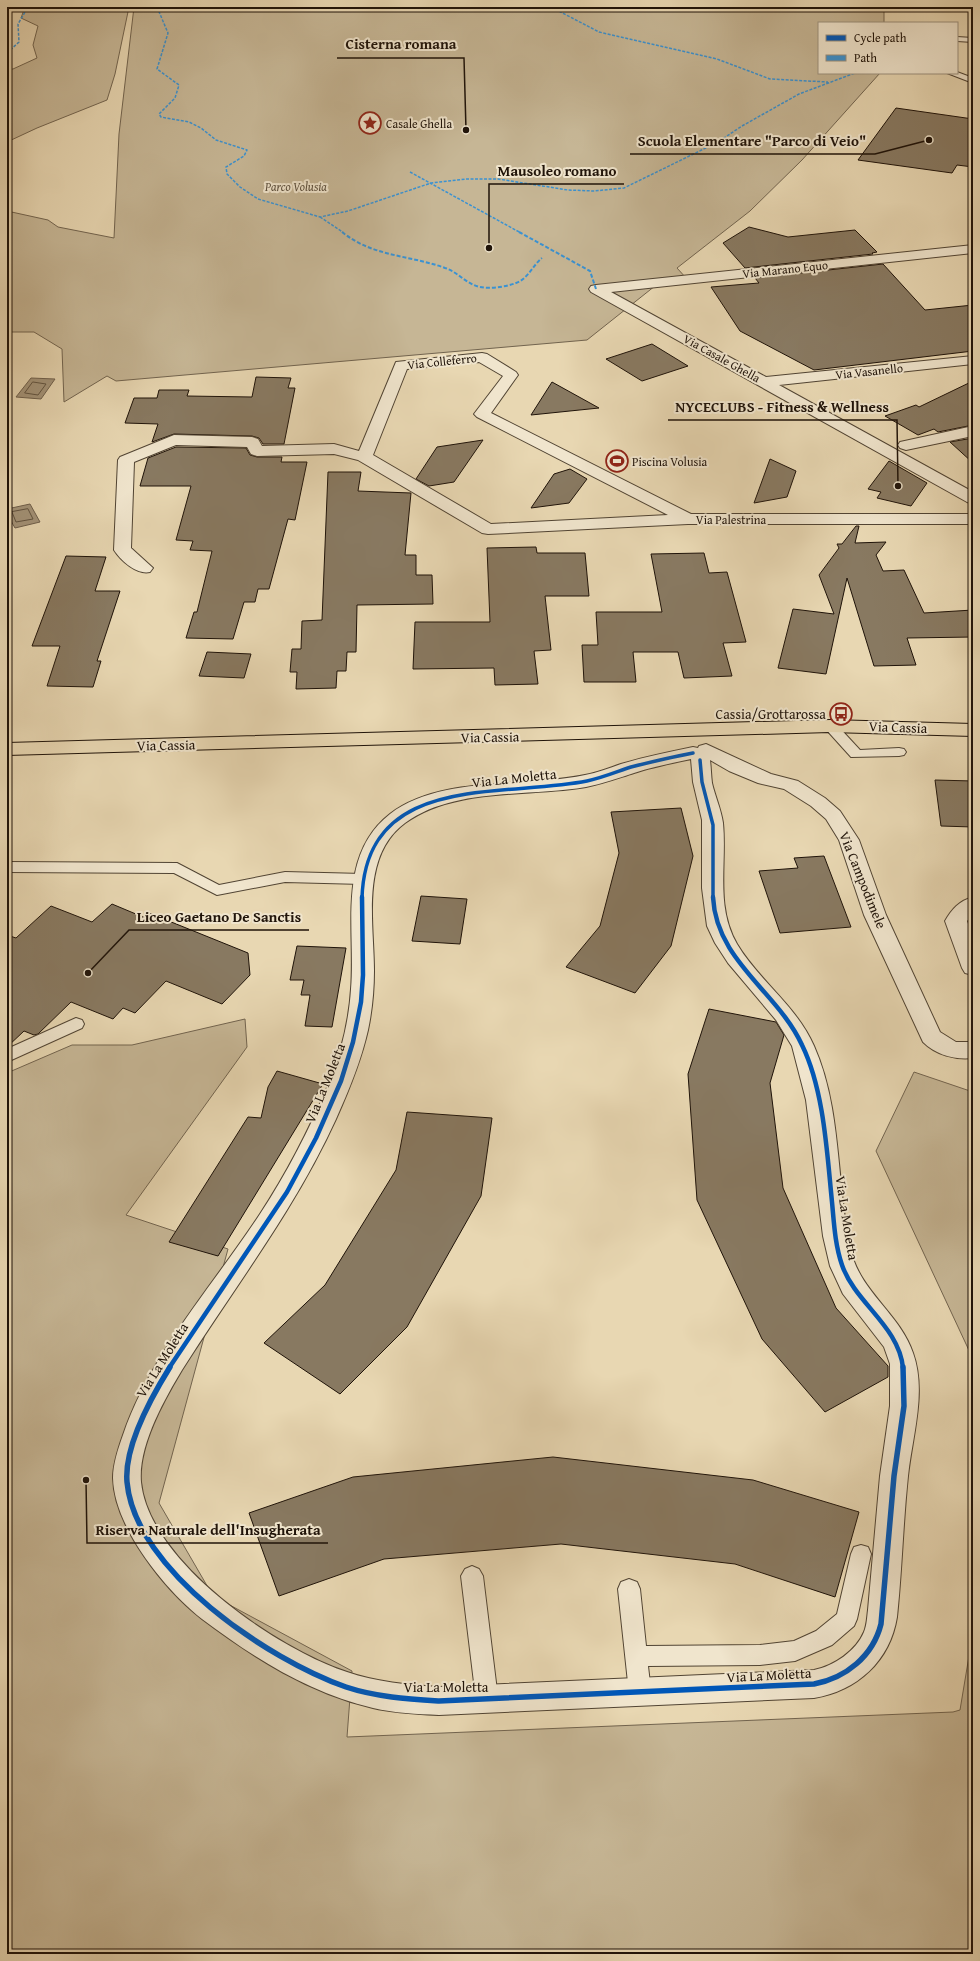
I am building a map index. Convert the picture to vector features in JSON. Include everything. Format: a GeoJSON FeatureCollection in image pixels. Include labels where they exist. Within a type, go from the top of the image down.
{"type":"FeatureCollection","features":[{"type":"Feature","properties":{"kind":"main road","name":"Via Cassia"},"geometry":{"type":"LineString","coordinates":[[7,749],[673,732],[703,747],[830,726],[885,726],[973,730]]}},
{"type":"Feature","properties":{"kind":"street","name":"Via Marano Equo"},"geometry":{"type":"LineString","coordinates":[[596,289],[973,249]]}},
{"type":"Feature","properties":{"kind":"street","name":"Via Casale Ghella"},"geometry":{"type":"LineString","coordinates":[[620,286],[674,316]]}},
{"type":"Feature","properties":{"kind":"street","name":"Via Casale Ghella"},"geometry":{"type":"LineString","coordinates":[[596,289],[767,375],[973,499]]}},
{"type":"Feature","properties":{"kind":"street","name":"Via Colleferro"},"geometry":{"type":"LineString","coordinates":[[364,457],[401,365],[482,357],[511,375],[482,414],[688,519]]}},
{"type":"Feature","properties":{"kind":"street","name":"Via Vasanello"},"geometry":{"type":"LineString","coordinates":[[790,379],[973,360]]}},
{"type":"Feature","properties":{"kind":"street","name":"Via Casale Ghella"},"geometry":{"type":"LineString","coordinates":[[767,375],[790,379],[811,391]]}},
{"type":"Feature","properties":{"kind":"street"},"geometry":{"type":"LineString","coordinates":[[906,446],[973,431]]}},
{"type":"Feature","properties":{"kind":"street"},"geometry":{"type":"LineString","coordinates":[[893,438],[973,484]]}},
{"type":"Feature","properties":{"kind":"street"},"geometry":{"type":"LineString","coordinates":[[144,568],[122,550],[126,460],[174,440],[252,442],[257,451],[334,448],[364,457]]}},
{"type":"Feature","properties":{"kind":"street","name":"Via Palestrina"},"geometry":{"type":"LineString","coordinates":[[364,457],[488,529],[688,519],[973,519]]}},
{"type":"Feature","properties":{"kind":"street","name":"Via Campodimele"},"geometry":{"type":"LineString","coordinates":[[673,732],[703,747],[731,764],[766,779],[791,785],[833,815],[845,832],[876,915],[931,1036],[936,1042],[952,1049],[960,1051],[973,1050]]}},
{"type":"Feature","properties":{"kind":"street","name":"Via La Moletta"},"geometry":{"type":"LineString","coordinates":[[703,747],[702,783],[711,809],[713,828],[712,890],[715,918],[723,939],[736,960],[790,1023],[799,1037],[806,1054],[822,1118],[839,1252],[846,1274],[854,1289],[895,1342],[900,1351],[904,1368],[903,1409],[895,1473],[880,1629],[874,1642],[860,1661],[842,1674],[821,1684],[487,1699],[426,1700],[367,1693],[326,1680],[288,1661],[260,1644],[196,1597],[187,1588],[144,1530],[132,1505],[126,1477],[130,1455],[151,1396],[164,1374],[287,1192],[347,1065],[355,1038],[363,978],[363,879],[370,853],[382,834],[397,819],[426,804],[448,797],[492,790],[587,781],[703,747]]}},
{"type":"Feature","properties":{"kind":"street"},"geometry":{"type":"LineString","coordinates":[[973,904],[961,912],[956,921],[973,968]]}},
{"type":"Feature","properties":{"kind":"lane"},"geometry":{"type":"LineString","coordinates":[[958,39],[973,40]]}},
{"type":"Feature","properties":{"kind":"lane"},"geometry":{"type":"LineString","coordinates":[[954,74],[973,80]]}},
{"type":"Feature","properties":{"kind":"lane"},"geometry":{"type":"LineString","coordinates":[[830,726],[856,754],[899,752]]}},
{"type":"Feature","properties":{"kind":"lane"},"geometry":{"type":"LineString","coordinates":[[7,867],[177,868],[217,890],[285,877],[363,879]]}},
{"type":"Feature","properties":{"kind":"lane"},"geometry":{"type":"LineString","coordinates":[[7,1056],[76,1024]]}},
{"type":"Feature","properties":{"kind":"lane"},"geometry":{"type":"LineString","coordinates":[[636,1656],[760,1656],[795,1651],[824,1638],[846,1618],[861,1554]]}},
{"type":"Feature","properties":{"kind":"lane"},"geometry":{"type":"LineString","coordinates":[[472,1576],[487,1699]]}},
{"type":"Feature","properties":{"kind":"lane"},"geometry":{"type":"LineString","coordinates":[[629,1589],[640,1692]]}},
{"type":"Feature","properties":{"kind":"green space"},"geometry":{"type":"Polygon","coordinates":[[[25,7],[129,7],[115,74],[107,100],[37,128],[7,142],[7,69],[13,69],[37,58],[33,45],[38,26],[21,18],[25,7]]]}},
{"type":"Feature","properties":{"kind":"green space","name":"Parco Volusia"},"geometry":{"type":"Polygon","coordinates":[[[134,7],[884,7],[884,22],[818,22],[818,74],[879,74],[802,160],[750,211],[677,268],[687,279],[660,282],[587,340],[116,381],[107,376],[64,402],[62,349],[34,332],[7,332],[7,211],[48,220],[58,227],[114,238],[119,134],[134,7]]]}},
{"type":"Feature","properties":{"kind":"green space"},"geometry":{"type":"Polygon","coordinates":[[[245,1019],[247,1047],[126,1215],[228,1249],[159,1503],[213,1596],[352,1671],[347,1737],[953,1712],[960,1710],[973,1632],[973,1954],[7,1954],[7,1073],[72,1045],[132,1045],[245,1019]]]}},
{"type":"Feature","properties":{"kind":"green space"},"geometry":{"type":"Polygon","coordinates":[[[914,1072],[973,1092],[973,1359],[876,1151],[914,1072]]]}},
{"type":"Feature","properties":{"kind":"water"},"geometry":{"type":"Polygon","coordinates":[[[31,378],[55,379],[41,399],[16,397],[31,378]]]}},
{"type":"Feature","properties":{"kind":"water"},"geometry":{"type":"Polygon","coordinates":[[[30,504],[40,522],[15,528],[7,514],[7,509],[30,504]]]}},
{"type":"Feature","properties":{"kind":"building"},"geometry":{"type":"Polygon","coordinates":[[[896,108],[973,119],[973,167],[957,165],[952,173],[858,160],[896,108]]]}},
{"type":"Feature","properties":{"kind":"building"},"geometry":{"type":"Polygon","coordinates":[[[749,227],[788,237],[855,230],[877,252],[872,253],[873,254],[745,268],[723,243],[749,227]]]}},
{"type":"Feature","properties":{"kind":"building"},"geometry":{"type":"Polygon","coordinates":[[[883,264],[925,310],[973,305],[973,351],[814,370],[740,331],[711,287],[759,283],[755,278],[883,264]]]}},
{"type":"Feature","properties":{"kind":"building"},"geometry":{"type":"Polygon","coordinates":[[[652,344],[688,366],[642,381],[606,359],[652,344]]]}},
{"type":"Feature","properties":{"kind":"building"},"geometry":{"type":"Polygon","coordinates":[[[256,377],[291,378],[288,388],[295,388],[284,444],[263,444],[259,438],[252,436],[174,434],[152,442],[158,424],[125,423],[134,398],[157,398],[159,390],[189,390],[187,396],[252,397],[256,377]]]}},
{"type":"Feature","properties":{"kind":"building"},"geometry":{"type":"Polygon","coordinates":[[[973,381],[973,425],[938,432],[934,429],[918,435],[885,416],[916,405],[919,407],[973,381]]]}},
{"type":"Feature","properties":{"kind":"building"},"geometry":{"type":"Polygon","coordinates":[[[552,382],[599,408],[531,415],[552,382]]]}},
{"type":"Feature","properties":{"kind":"building"},"geometry":{"type":"Polygon","coordinates":[[[973,438],[973,463],[950,442],[973,438]]]}},
{"type":"Feature","properties":{"kind":"building"},"geometry":{"type":"Polygon","coordinates":[[[483,440],[454,482],[429,486],[416,479],[437,447],[483,440]]]}},
{"type":"Feature","properties":{"kind":"building"},"geometry":{"type":"Polygon","coordinates":[[[176,447],[246,448],[250,455],[257,457],[282,457],[281,462],[307,462],[295,520],[288,519],[269,589],[258,589],[255,602],[244,602],[233,639],[186,638],[194,612],[197,612],[212,551],[190,550],[193,541],[176,540],[191,486],[140,486],[148,458],[176,447]]]}},
{"type":"Feature","properties":{"kind":"building"},"geometry":{"type":"Polygon","coordinates":[[[770,459],[796,471],[787,497],[754,503],[770,459]]]}},
{"type":"Feature","properties":{"kind":"building"},"geometry":{"type":"Polygon","coordinates":[[[889,461],[927,483],[911,506],[877,498],[881,492],[868,489],[889,461]]]}},
{"type":"Feature","properties":{"kind":"building"},"geometry":{"type":"Polygon","coordinates":[[[570,469],[587,479],[569,503],[531,508],[554,474],[570,469]]]}},
{"type":"Feature","properties":{"kind":"building"},"geometry":{"type":"Polygon","coordinates":[[[328,472],[361,472],[358,491],[411,493],[405,555],[416,555],[416,575],[432,575],[433,604],[357,605],[356,652],[347,652],[346,671],[337,671],[336,688],[296,689],[297,672],[290,672],[292,649],[301,649],[302,621],[322,620],[328,472]]]}},
{"type":"Feature","properties":{"kind":"building"},"geometry":{"type":"Polygon","coordinates":[[[856,526],[859,526],[855,543],[886,542],[876,555],[883,571],[904,570],[924,613],[973,610],[973,637],[907,638],[916,665],[874,666],[847,578],[826,674],[778,668],[793,609],[834,614],[819,575],[839,548],[837,544],[842,544],[856,526]]]}},
{"type":"Feature","properties":{"kind":"building"},"geometry":{"type":"Polygon","coordinates":[[[536,547],[537,553],[585,553],[589,596],[545,596],[551,650],[534,651],[538,684],[495,685],[494,668],[413,669],[415,622],[490,622],[487,548],[536,547]]]}},
{"type":"Feature","properties":{"kind":"building"},"geometry":{"type":"Polygon","coordinates":[[[704,553],[709,573],[727,572],[746,642],[723,643],[732,676],[684,678],[678,652],[633,652],[636,682],[584,682],[582,645],[598,645],[596,612],[662,612],[651,554],[704,553]]]}},
{"type":"Feature","properties":{"kind":"building"},"geometry":{"type":"Polygon","coordinates":[[[66,556],[106,557],[95,591],[120,591],[97,661],[101,661],[93,687],[47,686],[60,646],[32,646],[66,556]]]}},
{"type":"Feature","properties":{"kind":"building"},"geometry":{"type":"Polygon","coordinates":[[[207,652],[251,654],[244,678],[199,676],[207,652]]]}},
{"type":"Feature","properties":{"kind":"building"},"geometry":{"type":"Polygon","coordinates":[[[935,780],[973,781],[973,827],[941,826],[935,780]]]}},
{"type":"Feature","properties":{"kind":"building"},"geometry":{"type":"Polygon","coordinates":[[[681,808],[693,856],[671,946],[635,993],[566,967],[600,926],[619,853],[611,812],[681,808]]]}},
{"type":"Feature","properties":{"kind":"building"},"geometry":{"type":"Polygon","coordinates":[[[824,856],[851,927],[780,933],[759,871],[798,868],[794,858],[824,856]]]}},
{"type":"Feature","properties":{"kind":"building"},"geometry":{"type":"Polygon","coordinates":[[[421,896],[467,899],[460,944],[412,941],[421,896]]]}},
{"type":"Feature","properties":{"kind":"building"},"geometry":{"type":"Polygon","coordinates":[[[112,904],[143,917],[149,913],[248,953],[250,975],[222,1004],[166,981],[135,1013],[123,1008],[113,1019],[71,1002],[38,1034],[34,1035],[24,1031],[7,1047],[7,935],[16,938],[51,906],[92,922],[112,904]]]}},
{"type":"Feature","properties":{"kind":"building"},"geometry":{"type":"Polygon","coordinates":[[[297,946],[346,948],[332,1027],[305,1026],[310,995],[301,995],[304,980],[290,980],[297,946]]]}},
{"type":"Feature","properties":{"kind":"building"},"geometry":{"type":"Polygon","coordinates":[[[709,1009],[776,1022],[784,1035],[770,1083],[783,1188],[836,1308],[888,1366],[888,1377],[825,1412],[762,1339],[697,1200],[688,1074],[709,1009]]]}},
{"type":"Feature","properties":{"kind":"building"},"geometry":{"type":"Polygon","coordinates":[[[277,1071],[323,1084],[218,1256],[169,1242],[248,1117],[261,1118],[268,1087],[277,1071]]]}},
{"type":"Feature","properties":{"kind":"building"},"geometry":{"type":"Polygon","coordinates":[[[407,1112],[492,1118],[481,1196],[407,1327],[340,1394],[264,1343],[325,1285],[396,1170],[407,1112]]]}},
{"type":"Feature","properties":{"kind":"building"},"geometry":{"type":"Polygon","coordinates":[[[553,1457],[753,1480],[859,1512],[835,1597],[735,1564],[561,1544],[384,1559],[279,1596],[249,1513],[353,1477],[553,1457]]]}},
{"type":"Feature","properties":{"kind":"marked path"},"geometry":{"type":"LineString","coordinates":[[7,53],[19,42],[18,24],[28,7]]}},
{"type":"Feature","properties":{"kind":"marked path"},"geometry":{"type":"LineString","coordinates":[[157,7],[168,33],[168,38],[157,65],[157,69],[179,85],[178,94],[170,105],[159,114],[161,117],[189,122],[201,128],[216,140],[247,150],[244,156],[226,167],[227,174],[240,187],[258,199],[320,217],[348,211],[431,183],[466,179],[498,179],[568,190],[594,191],[624,188],[718,142],[742,126],[799,94],[852,74]]}},
{"type":"Feature","properties":{"kind":"marked path"},"geometry":{"type":"LineString","coordinates":[[551,7],[599,32],[717,59],[770,79],[828,82]]}},
{"type":"Feature","properties":{"kind":"marked path"},"geometry":{"type":"LineString","coordinates":[[410,172],[590,271],[596,289]]}},
{"type":"Feature","properties":{"kind":"marked path"},"geometry":{"type":"LineString","coordinates":[[320,217],[363,246],[383,253],[446,268],[471,284],[484,288],[503,286],[521,281],[542,258]]}},
{"type":"Feature","properties":{"kind":"cycle path"},"geometry":{"type":"LineString","coordinates":[[693,753],[624,769],[588,781],[463,794],[438,799],[416,807],[397,819],[382,835],[371,852],[365,871],[362,891],[363,975],[361,1002],[350,1056],[341,1081],[316,1138],[287,1192],[256,1240],[172,1362],[155,1392],[141,1423],[128,1465],[127,1482],[129,1496],[134,1511],[150,1541],[171,1570],[202,1602],[272,1651],[322,1678],[348,1687],[376,1694],[406,1699],[439,1701],[814,1684],[833,1679],[851,1668],[866,1654],[877,1637],[882,1617],[894,1476],[904,1406],[905,1392],[903,1364],[900,1352],[894,1341],[853,1286],[842,1266],[836,1236],[818,1100],[809,1063],[803,1046],[795,1030],[784,1014],[735,958],[725,943],[718,926],[712,888],[712,820],[702,782],[700,760]]}},
{"type":"Feature","properties":{"kind":"place","name":"Casale Ghella"},"geometry":{"type":"Point","coordinates":[370,123]}},
{"type":"Feature","properties":{"kind":"place","name":"Cisterna romana"},"geometry":{"type":"Point","coordinates":[466,130]}},
{"type":"Feature","properties":{"kind":"place","name":"Scuola Elementare \"Parco di Veio\""},"geometry":{"type":"Point","coordinates":[929,140]}},
{"type":"Feature","properties":{"kind":"place","name":"Mausoleo romano"},"geometry":{"type":"Point","coordinates":[489,248]}},
{"type":"Feature","properties":{"kind":"place","name":"Piscina Volusia"},"geometry":{"type":"Point","coordinates":[617,461]}},
{"type":"Feature","properties":{"kind":"place","name":"NYCECLUBS - Fitness & Wellness"},"geometry":{"type":"Point","coordinates":[898,486]}},
{"type":"Feature","properties":{"kind":"place","name":"Cassia/Grottarossa"},"geometry":{"type":"Point","coordinates":[841,714]}},
{"type":"Feature","properties":{"kind":"place","name":"Liceo Gaetano De Sanctis"},"geometry":{"type":"Point","coordinates":[88,973]}},
{"type":"Feature","properties":{"kind":"place","name":"Riserva Naturale dell'Insugherata"},"geometry":{"type":"Point","coordinates":[86,1480]}}]}
